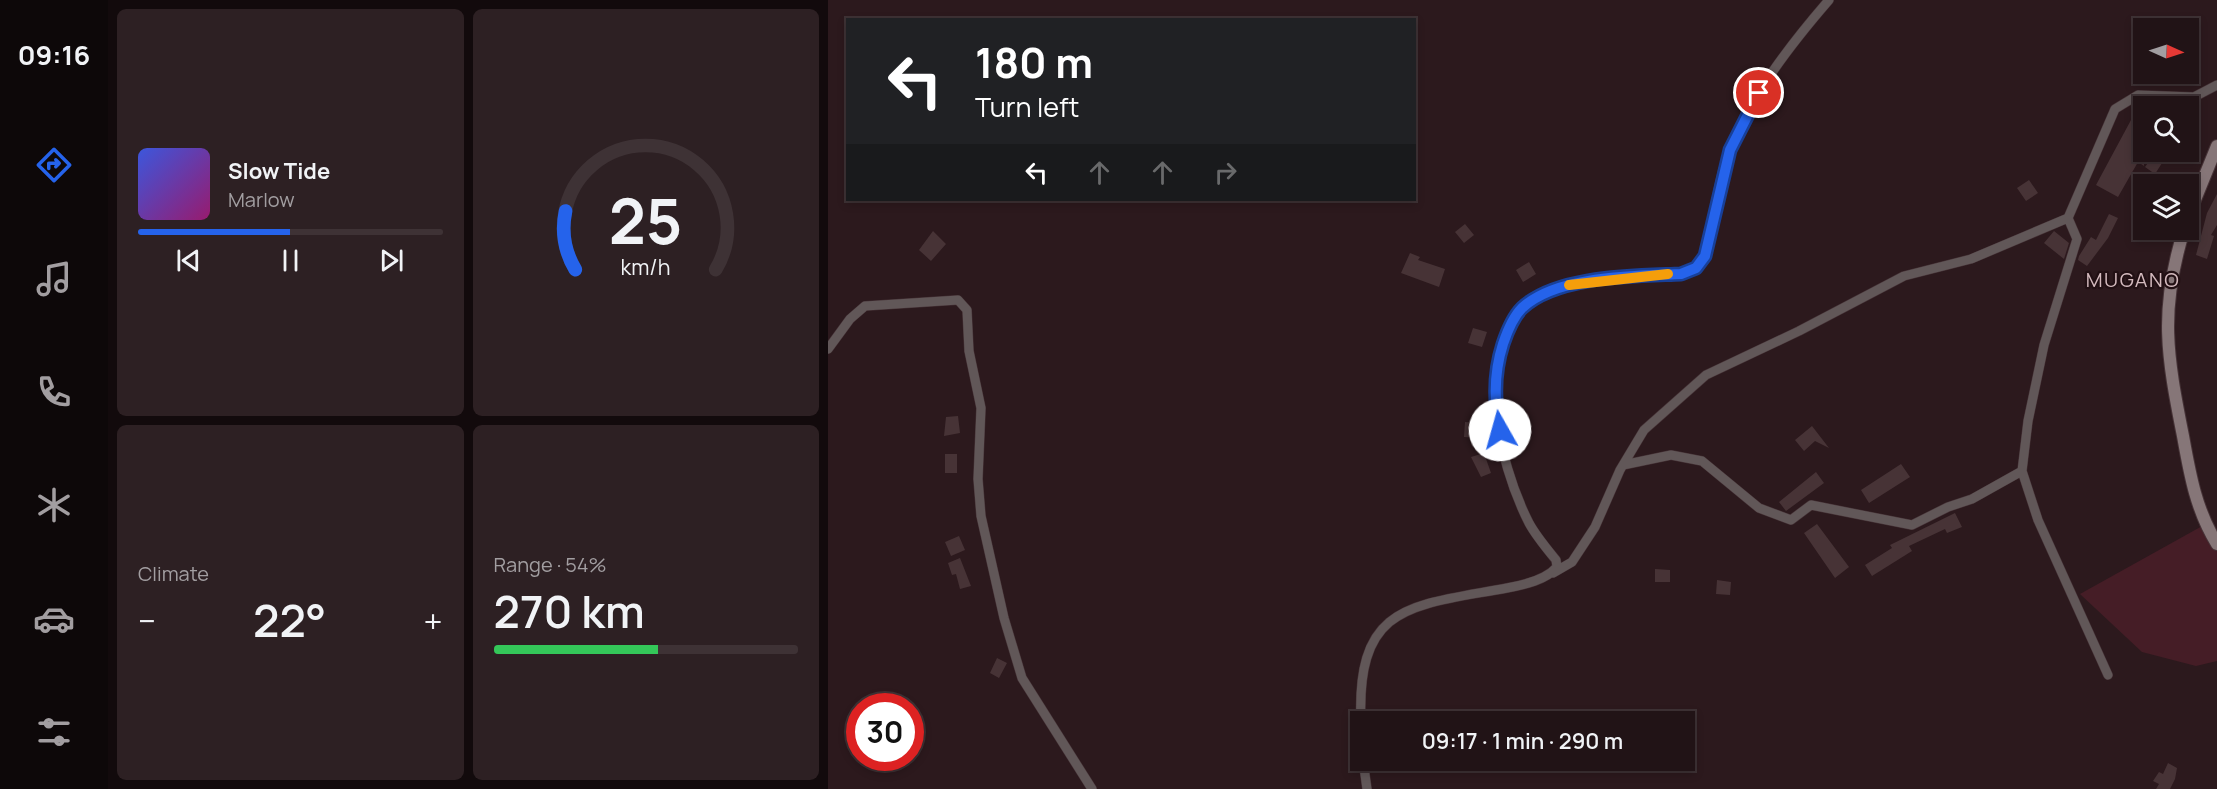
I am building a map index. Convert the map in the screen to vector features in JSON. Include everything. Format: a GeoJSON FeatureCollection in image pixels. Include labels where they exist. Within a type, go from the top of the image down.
{"type":"FeatureCollection","features":[{"type":"Feature","properties":{"kind":"main road"},"geometry":{"type":"LineString","coordinates":[[2199,190],[2217,146]]}},
{"type":"Feature","properties":{"kind":"main road"},"geometry":{"type":"LineString","coordinates":[[2181,240],[2168,302],[2168,363],[2193,491],[2203,521],[2217,544]]}},
{"type":"Feature","properties":{"kind":"street"},"geometry":{"type":"LineString","coordinates":[[1552,573],[1557,567],[1556,560],[1530,525],[1503,451],[1496,410],[1497,361],[1508,329],[1521,309],[1540,295],[1572,284],[1681,274],[1696,268],[1705,256],[1730,150],[1748,111],[1770,74],[1829,0]]}},
{"type":"Feature","properties":{"kind":"street"},"geometry":{"type":"LineString","coordinates":[[1361,711],[1363,673],[1369,648],[1383,625],[1404,612],[1437,601],[1514,587],[1552,573],[1572,562],[1595,526],[1623,465],[1644,430],[1706,375],[1799,332],[1904,276],[1971,259],[2068,218],[2115,109],[2138,95],[2194,98],[2217,85]]}},
{"type":"Feature","properties":{"kind":"street"},"geometry":{"type":"LineString","coordinates":[[2068,218],[2077,239],[2044,345],[2028,421],[2022,471],[2038,520],[2108,675]]}},
{"type":"Feature","properties":{"kind":"street"},"geometry":{"type":"LineString","coordinates":[[828,349],[850,319],[866,306],[958,300],[967,310],[969,351],[981,408],[978,479],[981,516],[1004,618],[1022,678],[1092,789]]}},
{"type":"Feature","properties":{"kind":"street"},"geometry":{"type":"LineString","coordinates":[[1623,465],[1671,455],[1702,461],[1759,508],[1791,520],[1811,505],[1912,525],[1948,507],[1972,499],[2022,471]]}},
{"type":"Feature","properties":{"kind":"street"},"geometry":{"type":"LineString","coordinates":[[1365,771],[1367,789]]}},
{"type":"Feature","properties":{"kind":"shaded area"},"geometry":{"type":"Polygon","coordinates":[[[2204,525],[2217,548],[2217,661],[2196,666],[2142,652],[2080,594],[2204,525]]]}},
{"type":"Feature","properties":{"kind":"building"},"geometry":{"type":"Polygon","coordinates":[[[2131,120],[2133,121],[2133,162],[2138,162],[2118,197],[2096,185],[2131,120]]]}},
{"type":"Feature","properties":{"kind":"building"},"geometry":{"type":"Polygon","coordinates":[[[2149,162],[2163,162],[2155,174],[2145,167],[2149,162]]]}},
{"type":"Feature","properties":{"kind":"building"},"geometry":{"type":"Polygon","coordinates":[[[2029,180],[2038,193],[2026,201],[2017,188],[2029,180]]]}},
{"type":"Feature","properties":{"kind":"building"},"geometry":{"type":"Polygon","coordinates":[[[2217,194],[2217,225],[2211,235],[2214,236],[2207,259],[2196,255],[2207,213],[2217,194]]]}},
{"type":"Feature","properties":{"kind":"building"},"geometry":{"type":"Polygon","coordinates":[[[2109,214],[2118,218],[2108,238],[2087,266],[2078,260],[2079,256],[2091,237],[2096,240],[2109,214]]]}},
{"type":"Feature","properties":{"kind":"building"},"geometry":{"type":"Polygon","coordinates":[[[1465,224],[1474,235],[1464,243],[1455,232],[1465,224]]]}},
{"type":"Feature","properties":{"kind":"building"},"geometry":{"type":"Polygon","coordinates":[[[933,231],[946,244],[931,261],[919,250],[933,231]]]}},
{"type":"Feature","properties":{"kind":"building"},"geometry":{"type":"Polygon","coordinates":[[[2054,231],[2069,243],[2064,259],[2044,243],[2054,231]]]}},
{"type":"Feature","properties":{"kind":"building"},"geometry":{"type":"Polygon","coordinates":[[[1410,253],[1420,257],[1418,260],[1445,269],[1439,287],[1401,273],[1410,253]]]}},
{"type":"Feature","properties":{"kind":"building"},"geometry":{"type":"Polygon","coordinates":[[[1529,262],[1536,274],[1523,282],[1516,270],[1529,262]]]}},
{"type":"Feature","properties":{"kind":"building"},"geometry":{"type":"Polygon","coordinates":[[[1473,328],[1487,332],[1482,347],[1468,343],[1473,328]]]}},
{"type":"Feature","properties":{"kind":"building"},"geometry":{"type":"Polygon","coordinates":[[[958,416],[960,433],[944,436],[946,417],[958,416]]]}},
{"type":"Feature","properties":{"kind":"building"},"geometry":{"type":"Polygon","coordinates":[[[1465,422],[1479,423],[1478,438],[1464,437],[1465,422]]]}},
{"type":"Feature","properties":{"kind":"building"},"geometry":{"type":"Polygon","coordinates":[[[1812,426],[1829,448],[1815,441],[1804,451],[1795,440],[1812,426]]]}},
{"type":"Feature","properties":{"kind":"building"},"geometry":{"type":"Polygon","coordinates":[[[1484,453],[1491,473],[1481,477],[1471,457],[1484,453]]]}},
{"type":"Feature","properties":{"kind":"building"},"geometry":{"type":"Polygon","coordinates":[[[945,454],[957,454],[957,473],[945,473],[945,454]]]}},
{"type":"Feature","properties":{"kind":"building"},"geometry":{"type":"Polygon","coordinates":[[[1901,464],[1910,477],[1869,503],[1861,490],[1901,464]]]}},
{"type":"Feature","properties":{"kind":"building"},"geometry":{"type":"Polygon","coordinates":[[[1816,472],[1824,483],[1786,511],[1779,502],[1816,472]]]}},
{"type":"Feature","properties":{"kind":"building"},"geometry":{"type":"Polygon","coordinates":[[[1955,513],[1962,527],[1947,533],[1945,529],[1909,546],[1912,551],[1872,576],[1865,565],[1892,548],[1890,545],[1955,513]]]}},
{"type":"Feature","properties":{"kind":"building"},"geometry":{"type":"Polygon","coordinates":[[[1817,524],[1849,567],[1835,578],[1804,533],[1817,524]]]}},
{"type":"Feature","properties":{"kind":"building"},"geometry":{"type":"Polygon","coordinates":[[[959,536],[965,550],[951,556],[945,542],[959,536]]]}},
{"type":"Feature","properties":{"kind":"building"},"geometry":{"type":"Polygon","coordinates":[[[960,558],[971,586],[960,589],[956,574],[952,575],[948,563],[960,558]]]}},
{"type":"Feature","properties":{"kind":"building"},"geometry":{"type":"Polygon","coordinates":[[[1655,569],[1670,570],[1670,582],[1655,582],[1655,569]]]}},
{"type":"Feature","properties":{"kind":"building"},"geometry":{"type":"Polygon","coordinates":[[[1717,580],[1731,582],[1730,595],[1716,594],[1717,580]]]}},
{"type":"Feature","properties":{"kind":"building"},"geometry":{"type":"Polygon","coordinates":[[[997,658],[1007,663],[999,678],[990,673],[997,658]]]}},
{"type":"Feature","properties":{"kind":"building"},"geometry":{"type":"Polygon","coordinates":[[[2168,763],[2177,768],[2175,779],[2170,789],[2156,789],[2159,784],[2153,781],[2159,772],[2163,774],[2168,763]]]}},
{"type":"Feature","properties":{"kind":"slow traffic"},"geometry":{"type":"LineString","coordinates":[[1569,285],[1668,274]]}},
{"type":"Feature","properties":{"kind":"district","name":"MUGANO"},"geometry":{"type":"Point","coordinates":[2133,280]}},
{"type":"Feature","properties":{"kind":"route"},"geometry":{"type":"LineString","coordinates":[[1500,430],[1496,410],[1497,361],[1508,329],[1521,309],[1540,295],[1572,284],[1681,274],[1696,268],[1705,256],[1730,150],[1759,93]]}}]}
